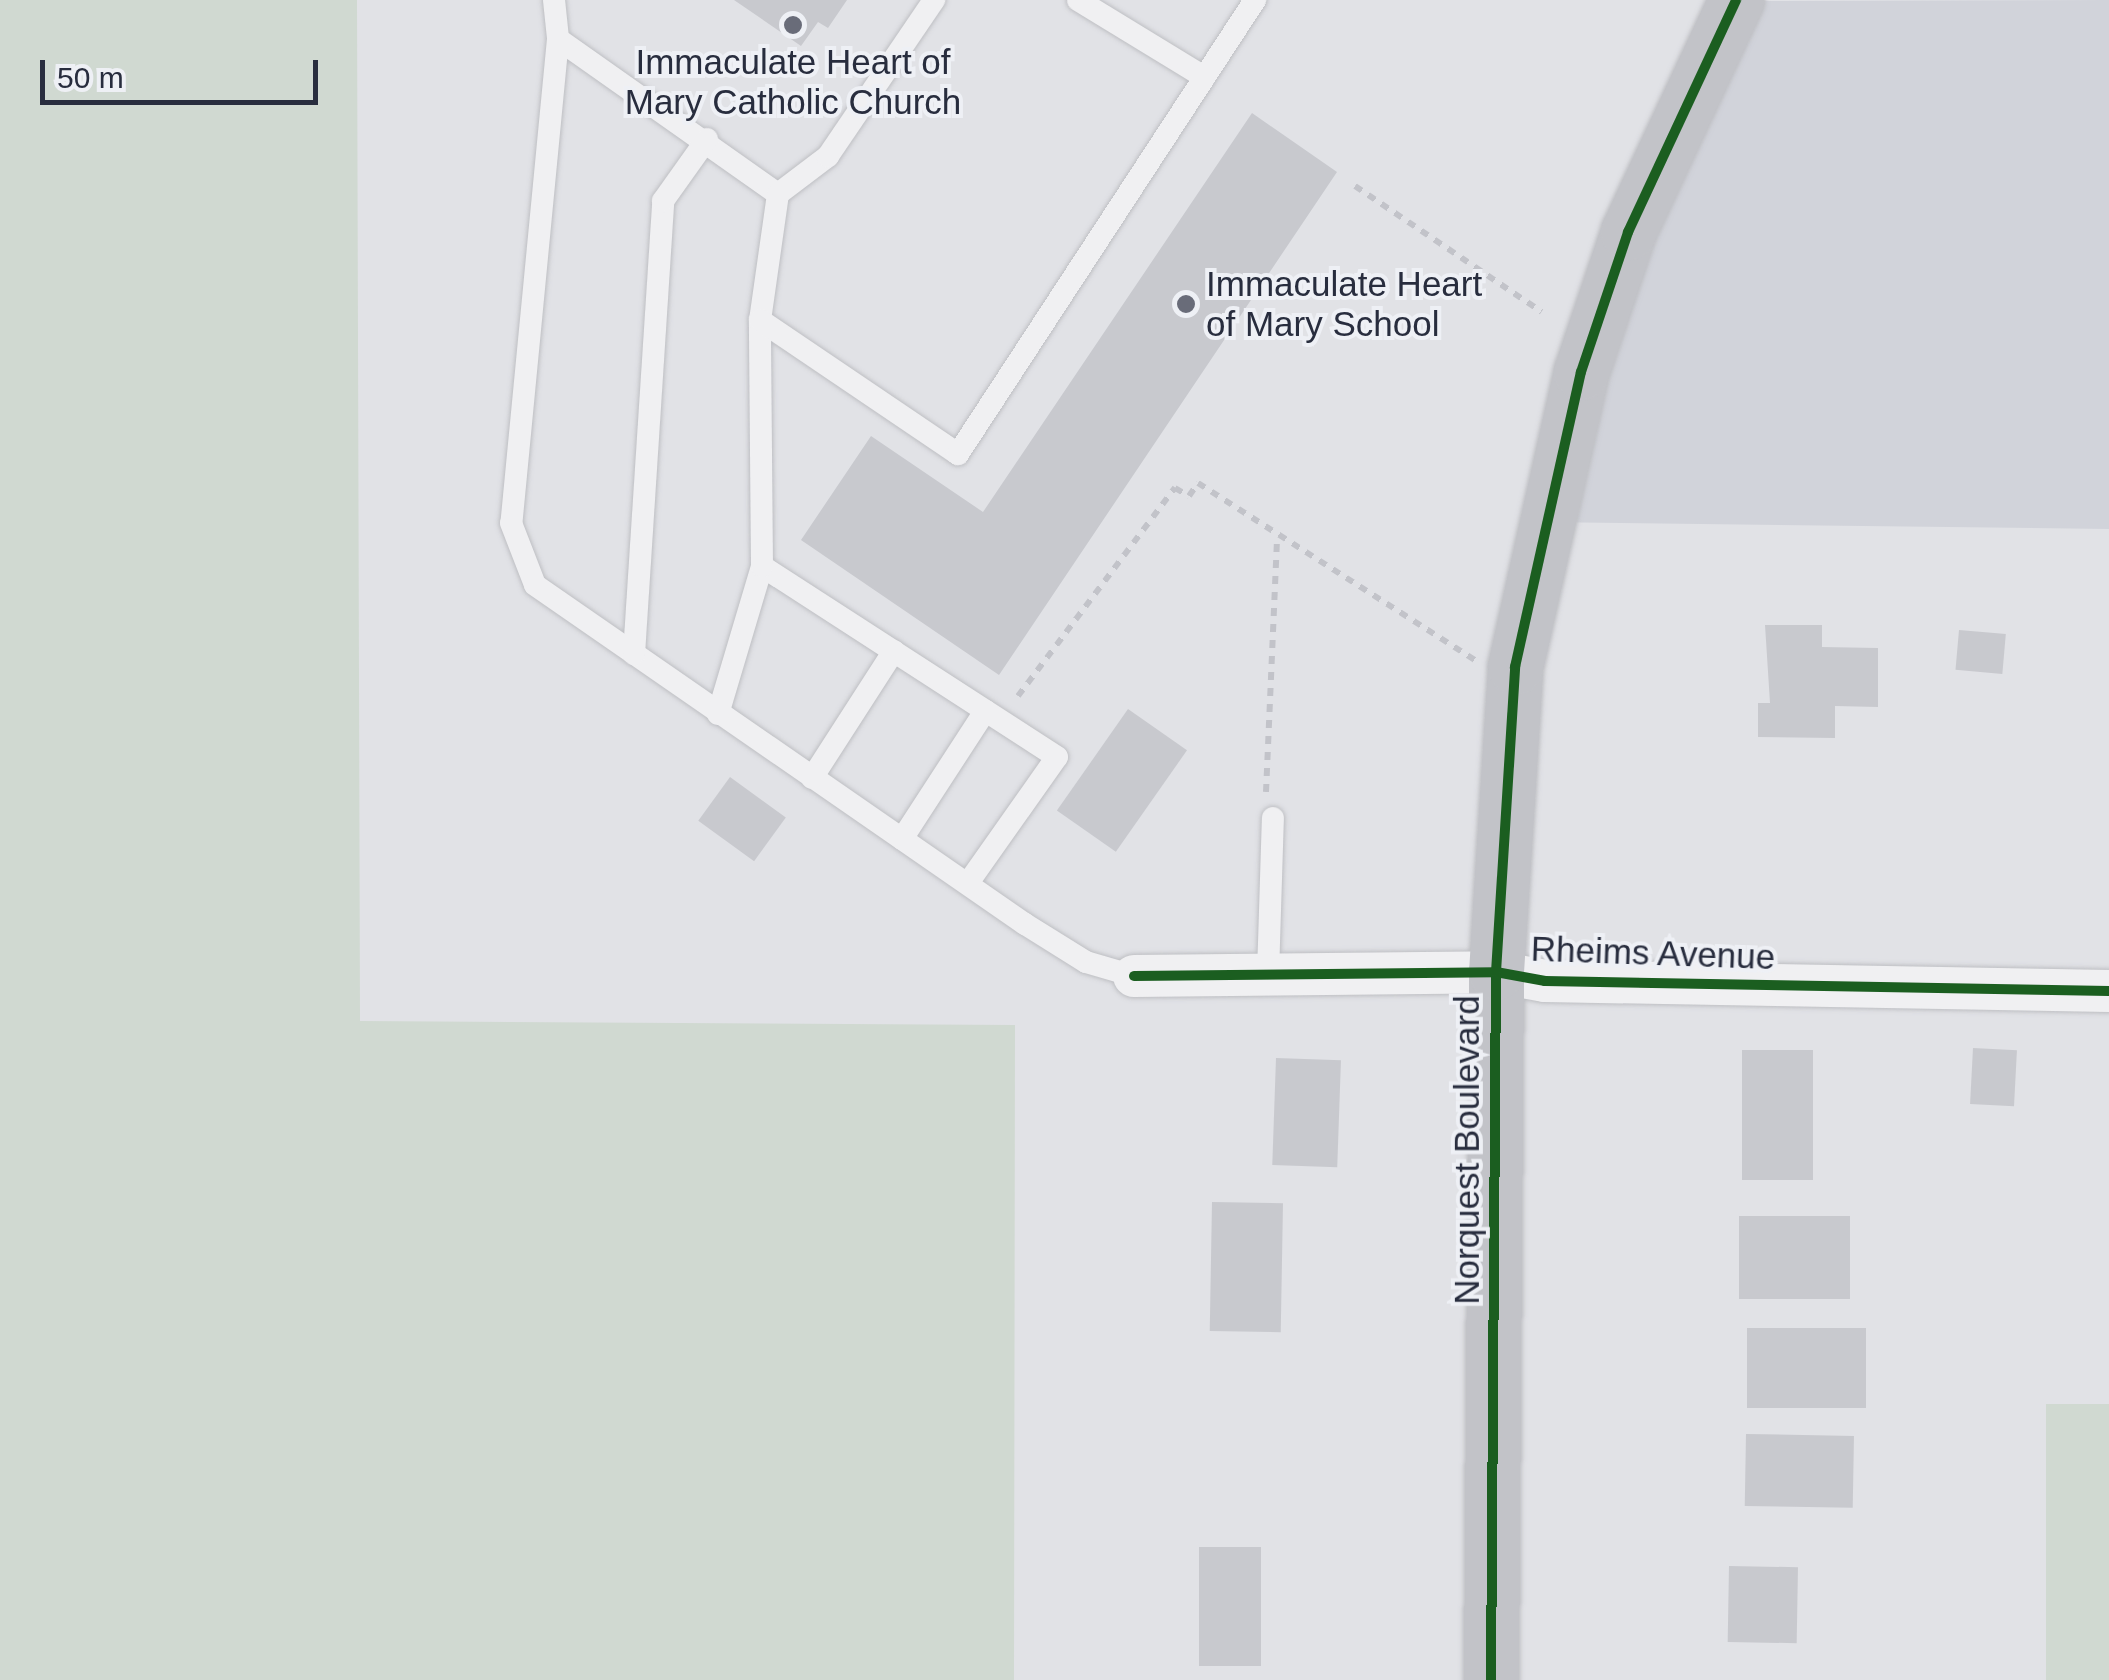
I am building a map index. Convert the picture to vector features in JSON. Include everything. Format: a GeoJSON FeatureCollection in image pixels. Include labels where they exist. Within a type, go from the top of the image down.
{"type":"FeatureCollection","features":[{"type":"Feature","properties":{"kind":"street","name":"Norquest Boulevard"},"geometry":{"type":"LineString","coordinates":[[1491,1680],[1496,972],[1515,667],[1580,372],[1628,232],[1736,0]]}},
{"type":"Feature","properties":{"kind":"street","name":"Rheims Avenue"},"geometry":{"type":"LineString","coordinates":[[1134,976],[1496,972],[1546,981],[2109,990]]}},
{"type":"Feature","properties":{"kind":"lane"},"geometry":{"type":"LineString","coordinates":[[554,0],[558,39],[511,523],[535,585],[718,714],[1086,962],[1134,976]]}},
{"type":"Feature","properties":{"kind":"lane"},"geometry":{"type":"LineString","coordinates":[[718,714],[762,566],[760,320],[778,194],[828,156],[934,0]]}},
{"type":"Feature","properties":{"kind":"lane"},"geometry":{"type":"LineString","coordinates":[[1078,0],[1204,77]]}},
{"type":"Feature","properties":{"kind":"lane"},"geometry":{"type":"LineString","coordinates":[[760,320],[958,454],[1256,0]]}},
{"type":"Feature","properties":{"kind":"lane"},"geometry":{"type":"LineString","coordinates":[[558,39],[707,140],[778,194]]}},
{"type":"Feature","properties":{"kind":"lane"},"geometry":{"type":"LineString","coordinates":[[634,654],[663,200],[707,140]]}},
{"type":"Feature","properties":{"kind":"lane"},"geometry":{"type":"LineString","coordinates":[[762,566],[1057,757],[968,884]]}},
{"type":"Feature","properties":{"kind":"lane"},"geometry":{"type":"LineString","coordinates":[[812,778],[894,652]]}},
{"type":"Feature","properties":{"kind":"lane"},"geometry":{"type":"LineString","coordinates":[[902,839],[992,716]]}},
{"type":"Feature","properties":{"kind":"lane"},"geometry":{"type":"LineString","coordinates":[[1268,974],[1273,818]]}},
{"type":"Feature","properties":{"kind":"path"},"geometry":{"type":"LineString","coordinates":[[1355,186],[1542,312]]}},
{"type":"Feature","properties":{"kind":"path"},"geometry":{"type":"LineString","coordinates":[[992,716],[1174,488],[1189,496],[1198,484],[1460,658],[1515,667]]}},
{"type":"Feature","properties":{"kind":"path"},"geometry":{"type":"LineString","coordinates":[[1273,818],[1262,772],[1277,536]]}},
{"type":"Feature","properties":{"kind":"shaded area"},"geometry":{"type":"Polygon","coordinates":[[[0,0],[357,0],[360,1021],[1015,1025],[1014,1680],[0,1680],[0,0]]]}},
{"type":"Feature","properties":{"kind":"shaded area"},"geometry":{"type":"Polygon","coordinates":[[[2109,0],[2109,529],[1542,522],[1736,1],[2109,0]]]}},
{"type":"Feature","properties":{"kind":"shaded area"},"geometry":{"type":"Polygon","coordinates":[[[2046,1404],[2109,1404],[2109,1680],[2046,1680],[2046,1404]]]}},
{"type":"Feature","properties":{"kind":"building","name":"Immaculate Heart of Mary Catholic Church"},"geometry":{"type":"Polygon","coordinates":[[[734,0],[847,0],[828,28],[818,22],[801,46],[734,0]]]}},
{"type":"Feature","properties":{"kind":"building","name":"Immaculate Heart of Mary School"},"geometry":{"type":"Polygon","coordinates":[[[1252,113],[1337,172],[999,675],[801,540],[871,436],[983,512],[1252,113]]]}},
{"type":"Feature","properties":{"kind":"building"},"geometry":{"type":"Polygon","coordinates":[[[1765,625],[1822,625],[1822,647],[1878,648],[1878,707],[1835,706],[1835,738],[1758,737],[1758,703],[1770,703],[1765,625]]]}},
{"type":"Feature","properties":{"kind":"building"},"geometry":{"type":"Polygon","coordinates":[[[1959,630],[2006,634],[2002,674],[1956,670],[1959,630]]]}},
{"type":"Feature","properties":{"kind":"building"},"geometry":{"type":"Polygon","coordinates":[[[1128,709],[1187,750],[1116,852],[1057,811],[1128,709]]]}},
{"type":"Feature","properties":{"kind":"building"},"geometry":{"type":"Polygon","coordinates":[[[730,777],[786,818],[754,861],[698,821],[730,777]]]}},
{"type":"Feature","properties":{"kind":"building"},"geometry":{"type":"Polygon","coordinates":[[[1973,1048],[2017,1050],[2014,1106],[1970,1104],[1973,1048]]]}},
{"type":"Feature","properties":{"kind":"building"},"geometry":{"type":"Polygon","coordinates":[[[1742,1050],[1813,1050],[1813,1180],[1742,1180],[1742,1050]]]}},
{"type":"Feature","properties":{"kind":"building"},"geometry":{"type":"Polygon","coordinates":[[[1276,1058],[1341,1060],[1337,1167],[1272,1165],[1276,1058]]]}},
{"type":"Feature","properties":{"kind":"building"},"geometry":{"type":"Polygon","coordinates":[[[1212,1202],[1283,1203],[1281,1332],[1210,1331],[1212,1202]]]}},
{"type":"Feature","properties":{"kind":"building"},"geometry":{"type":"Polygon","coordinates":[[[1739,1216],[1850,1216],[1850,1299],[1739,1299],[1739,1216]]]}},
{"type":"Feature","properties":{"kind":"building"},"geometry":{"type":"Polygon","coordinates":[[[1747,1328],[1866,1328],[1866,1408],[1747,1408],[1747,1328]]]}},
{"type":"Feature","properties":{"kind":"building"},"geometry":{"type":"Polygon","coordinates":[[[1746,1434],[1854,1436],[1853,1508],[1745,1506],[1746,1434]]]}},
{"type":"Feature","properties":{"kind":"building"},"geometry":{"type":"Polygon","coordinates":[[[1199,1547],[1261,1547],[1261,1666],[1199,1666],[1199,1547]]]}},
{"type":"Feature","properties":{"kind":"building"},"geometry":{"type":"Polygon","coordinates":[[[1729,1566],[1798,1567],[1797,1643],[1728,1642],[1729,1566]]]}},
{"type":"Feature","properties":{"kind":"cycle path"},"geometry":{"type":"LineString","coordinates":[[1491,1680],[1496,972],[1515,667],[1581,372],[1628,232],[1736,0]]}},
{"type":"Feature","properties":{"kind":"cycle path"},"geometry":{"type":"LineString","coordinates":[[1134,976],[1496,972],[1545,981],[2109,991]]}},
{"type":"Feature","properties":{"kind":"place","name":"Immaculate Heart of Mary Catholic Church"},"geometry":{"type":"Point","coordinates":[793,25]}},
{"type":"Feature","properties":{"kind":"place","name":"Immaculate Heart of Mary School"},"geometry":{"type":"Point","coordinates":[1186,304]}}]}
